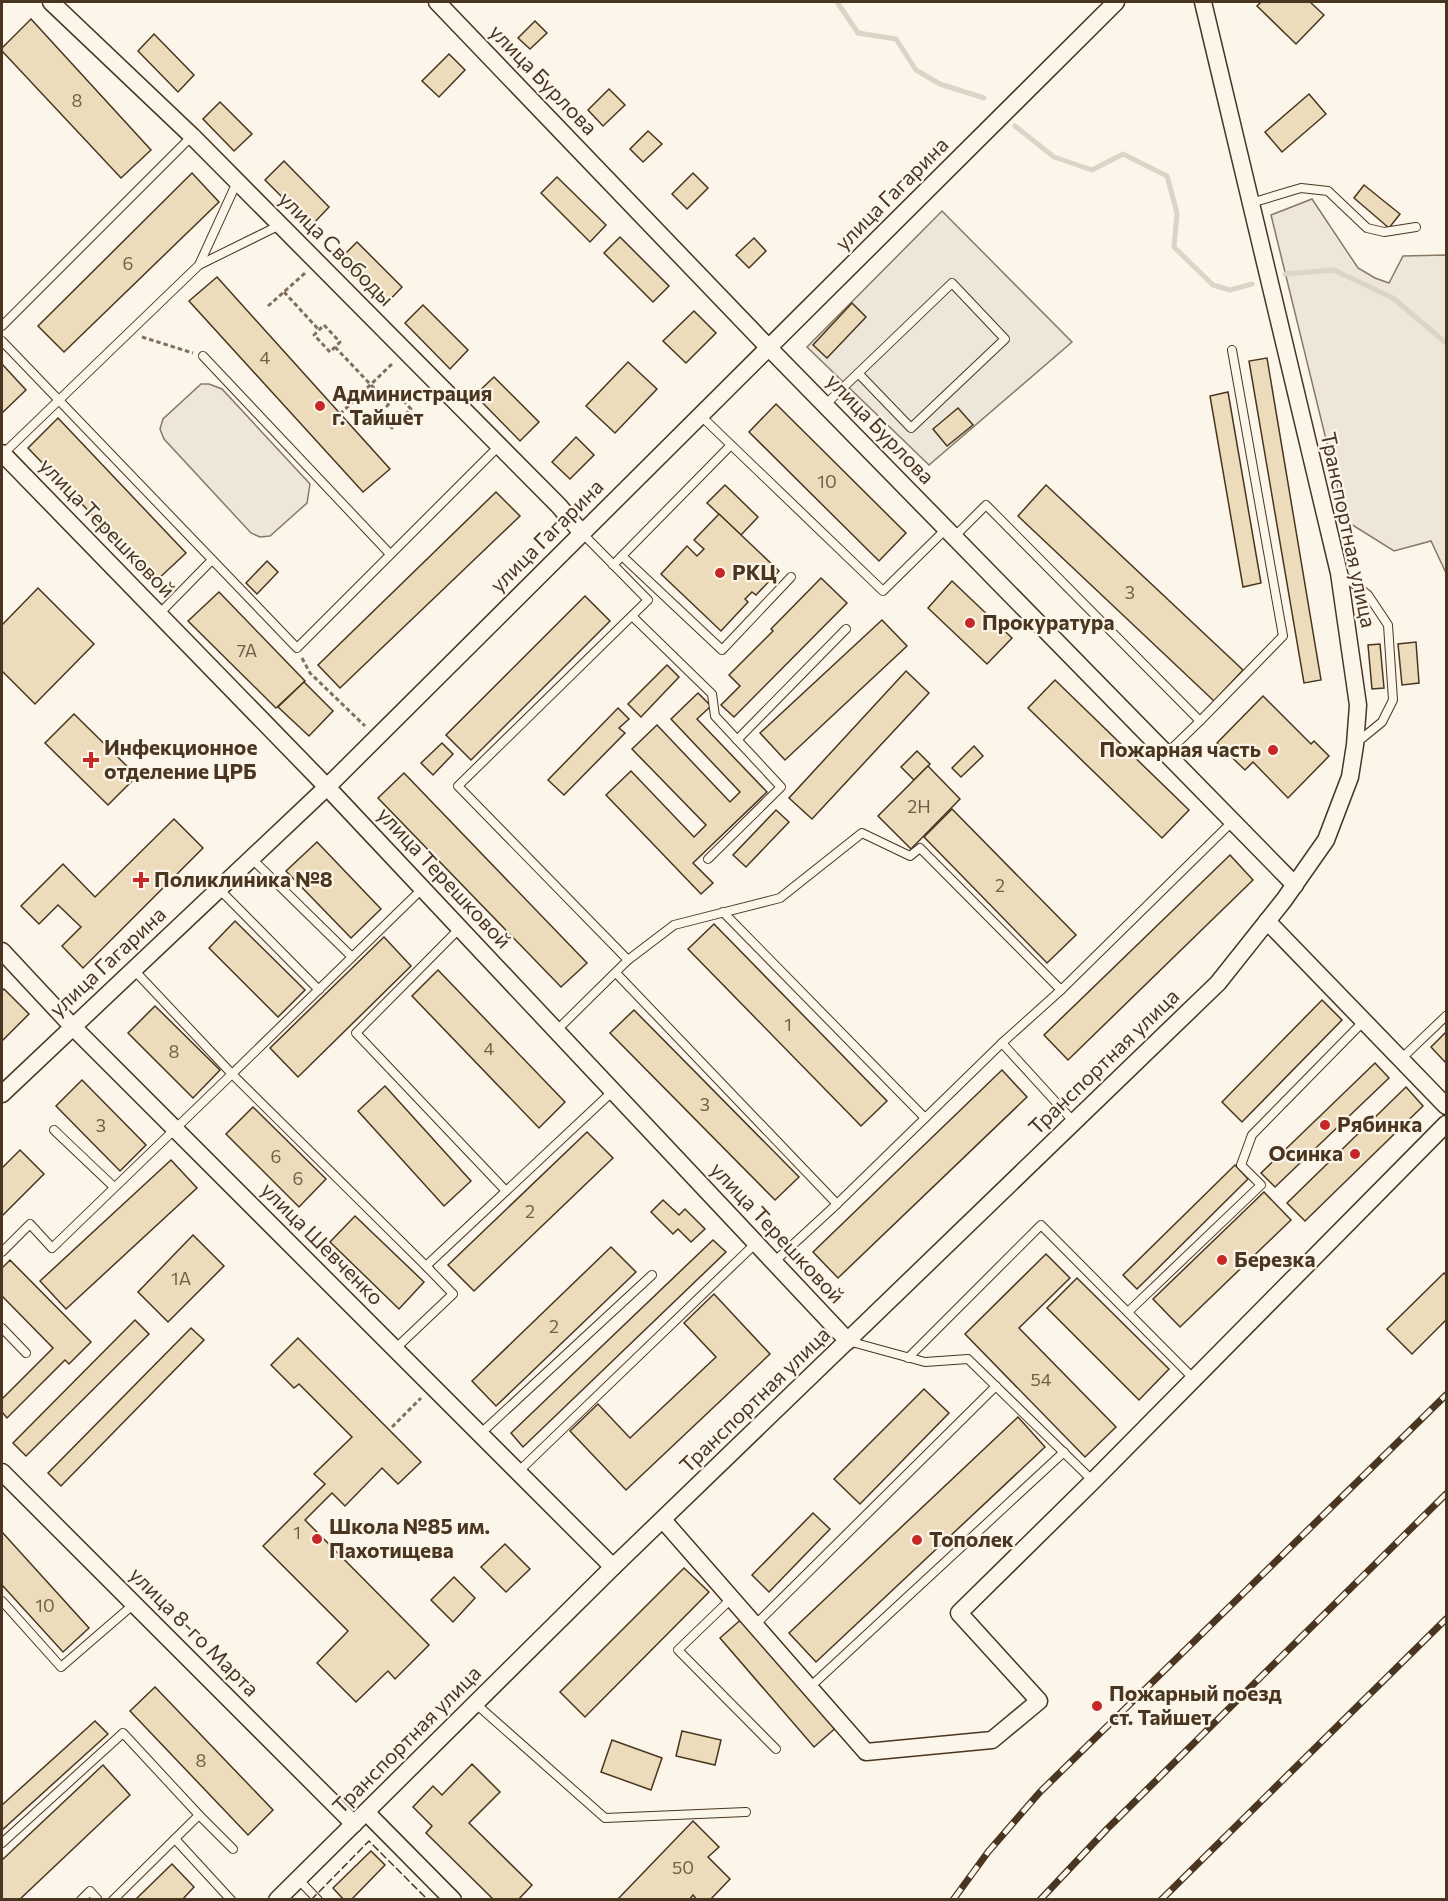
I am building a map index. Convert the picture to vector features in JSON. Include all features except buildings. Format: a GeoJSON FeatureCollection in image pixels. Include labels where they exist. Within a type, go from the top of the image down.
{"type":"FeatureCollection","features":[{"type":"Feature","properties":{"kind":"street","name":"улица Свободы"},"geometry":{"type":"LineString","coordinates":[[51,2],[238,181],[559,506],[582,533]]}},
{"type":"Feature","properties":{"kind":"street","name":"улица Бурлова"},"geometry":{"type":"LineString","coordinates":[[436,2],[769,348],[1295,885]]}},
{"type":"Feature","properties":{"kind":"street","name":"улица Гагарина"},"geometry":{"type":"LineString","coordinates":[[2,1094],[377,737],[1116,2]]}},
{"type":"Feature","properties":{"kind":"street","name":"Транспортная улица"},"geometry":{"type":"LineString","coordinates":[[277,1899],[663,1520],[1218,983],[1295,885],[1326,840],[1350,777],[1358,705],[1339,573],[1203,2]]}},
{"type":"Feature","properties":{"kind":"street","name":"улица Терешковой"},"geometry":{"type":"LineString","coordinates":[[2,454],[327,786],[848,1341]]}},
{"type":"Feature","properties":{"kind":"street"},"geometry":{"type":"LineString","coordinates":[[1267,921],[1446,1106]]}},
{"type":"Feature","properties":{"kind":"street","name":"улица Шевченко"},"geometry":{"type":"LineString","coordinates":[[2,951],[72,1026],[614,1568]]}},
{"type":"Feature","properties":{"kind":"street"},"geometry":{"type":"LineString","coordinates":[[663,1520],[866,1752],[992,1740],[1039,1701],[959,1613],[1446,1124]]}},
{"type":"Feature","properties":{"kind":"street","name":"улица 8-го Марта"},"geometry":{"type":"LineString","coordinates":[[2,1472],[354,1824]]}},
{"type":"Feature","properties":{"kind":"street"},"geometry":{"type":"LineString","coordinates":[[366,1812],[453,1899]]}},
{"type":"Feature","properties":{"kind":"lane"},"geometry":{"type":"LineString","coordinates":[[2,326],[192,136]]}},
{"type":"Feature","properties":{"kind":"lane"},"geometry":{"type":"LineString","coordinates":[[199,265],[238,181]]}},
{"type":"Feature","properties":{"kind":"lane"},"geometry":{"type":"LineString","coordinates":[[1251,203],[1301,188],[1328,191],[1367,228],[1384,232],[1416,227]]}},
{"type":"Feature","properties":{"kind":"lane"},"geometry":{"type":"LineString","coordinates":[[2,454],[199,265],[280,225]]}},
{"type":"Feature","properties":{"kind":"lane"},"geometry":{"type":"LineString","coordinates":[[825,405],[858,373],[952,283],[1005,339],[911,428],[858,373]]}},
{"type":"Feature","properties":{"kind":"lane"},"geometry":{"type":"LineString","coordinates":[[2,341],[297,648],[499,446]]}},
{"type":"Feature","properties":{"kind":"lane"},"geometry":{"type":"LineString","coordinates":[[1166,754],[1283,636],[1232,350]]}},
{"type":"Feature","properties":{"kind":"lane"},"geometry":{"type":"LineString","coordinates":[[203,356],[390,554]]}},
{"type":"Feature","properties":{"kind":"lane"},"geometry":{"type":"LineString","coordinates":[[701,416],[883,591],[986,505],[1200,721]]}},
{"type":"Feature","properties":{"kind":"lane"},"geometry":{"type":"LineString","coordinates":[[613,565],[731,445]]}},
{"type":"Feature","properties":{"kind":"lane"},"geometry":{"type":"LineString","coordinates":[[582,533],[648,600],[458,786],[628,960]]}},
{"type":"Feature","properties":{"kind":"lane"},"geometry":{"type":"LineString","coordinates":[[622,556],[722,650],[791,577]]}},
{"type":"Feature","properties":{"kind":"lane"},"geometry":{"type":"LineString","coordinates":[[159,614],[212,560]]}},
{"type":"Feature","properties":{"kind":"lane"},"geometry":{"type":"LineString","coordinates":[[1339,573],[1368,595],[1388,625],[1393,700],[1382,722],[1355,745]]}},
{"type":"Feature","properties":{"kind":"lane"},"geometry":{"type":"LineString","coordinates":[[632,616],[712,694],[715,716],[781,787],[708,859]]}},
{"type":"Feature","properties":{"kind":"lane"},"geometry":{"type":"LineString","coordinates":[[737,740],[846,629]]}},
{"type":"Feature","properties":{"kind":"lane"},"geometry":{"type":"LineString","coordinates":[[774,1262],[837,1204],[1002,1043],[1061,990],[1233,822]]}},
{"type":"Feature","properties":{"kind":"lane"},"geometry":{"type":"LineString","coordinates":[[556,1031],[628,960],[674,925],[780,898],[862,833],[910,856],[920,848],[1061,990]]}},
{"type":"Feature","properties":{"kind":"lane"},"geometry":{"type":"LineString","coordinates":[[251,858],[352,957]]}},
{"type":"Feature","properties":{"kind":"lane"},"geometry":{"type":"LineString","coordinates":[[219,888],[319,990]]}},
{"type":"Feature","properties":{"kind":"lane"},"geometry":{"type":"LineString","coordinates":[[2,1252],[30,1224],[52,1248],[423,888]]}},
{"type":"Feature","properties":{"kind":"lane"},"geometry":{"type":"LineString","coordinates":[[723,912],[925,1118]]}},
{"type":"Feature","properties":{"kind":"lane"},"geometry":{"type":"LineString","coordinates":[[460,928],[356,1033],[506,1191]]}},
{"type":"Feature","properties":{"kind":"lane"},"geometry":{"type":"LineString","coordinates":[[133,969],[232,1074],[453,1294],[395,1349]]}},
{"type":"Feature","properties":{"kind":"lane"},"geometry":{"type":"LineString","coordinates":[[616,973],[837,1204]]}},
{"type":"Feature","properties":{"kind":"lane"},"geometry":{"type":"LineString","coordinates":[[1401,1059],[1446,1016]]}},
{"type":"Feature","properties":{"kind":"lane"},"geometry":{"type":"LineString","coordinates":[[1128,1312],[1261,1185],[1241,1165],[1252,1135],[1359,1026],[1366,1024]]}},
{"type":"Feature","properties":{"kind":"lane"},"geometry":{"type":"LineString","coordinates":[[1002,1043],[1074,1122]]}},
{"type":"Feature","properties":{"kind":"lane"},"geometry":{"type":"LineString","coordinates":[[430,1270],[426,1266],[613,1091]]}},
{"type":"Feature","properties":{"kind":"lane"},"geometry":{"type":"LineString","coordinates":[[54,1130],[114,1187]]}},
{"type":"Feature","properties":{"kind":"lane"},"geometry":{"type":"LineString","coordinates":[[908,1358],[1041,1225],[1194,1379]]}},
{"type":"Feature","properties":{"kind":"lane"},"geometry":{"type":"LineString","coordinates":[[518,1472],[756,1243]]}},
{"type":"Feature","properties":{"kind":"lane"},"geometry":{"type":"LineString","coordinates":[[480,1434],[652,1275]]}},
{"type":"Feature","properties":{"kind":"lane"},"geometry":{"type":"LineString","coordinates":[[2,1328],[26,1353]]}},
{"type":"Feature","properties":{"kind":"lane"},"geometry":{"type":"LineString","coordinates":[[848,1341],[925,1362],[968,1359],[1093,1481]]}},
{"type":"Feature","properties":{"kind":"lane"},"geometry":{"type":"LineString","coordinates":[[755,1625],[996,1386]]}},
{"type":"Feature","properties":{"kind":"lane"},"geometry":{"type":"LineString","coordinates":[[810,1687],[1064,1452]]}},
{"type":"Feature","properties":{"kind":"lane"},"geometry":{"type":"LineString","coordinates":[[732,1598],[678,1650],[776,1749]]}},
{"type":"Feature","properties":{"kind":"lane"},"geometry":{"type":"LineString","coordinates":[[2,1602],[61,1667],[134,1604]]}},
{"type":"Feature","properties":{"kind":"lane"},"geometry":{"type":"LineString","coordinates":[[476,1704],[605,1818],[746,1812]]}},
{"type":"Feature","properties":{"kind":"lane"},"geometry":{"type":"LineString","coordinates":[[2,1843],[123,1733],[233,1849]]}},
{"type":"Feature","properties":{"kind":"lane"},"geometry":{"type":"LineString","coordinates":[[113,1899],[200,1815]]}},
{"type":"Feature","properties":{"kind":"lane"},"geometry":{"type":"LineString","coordinates":[[175,1839],[231,1899]]}},
{"type":"Feature","properties":{"kind":"lane"},"geometry":{"type":"LineString","coordinates":[[298,1879],[318,1899]]}},
{"type":"Feature","properties":{"kind":"lane"},"geometry":{"type":"LineString","coordinates":[[81,1899],[90,1891],[98,1899]]}},
{"type":"Feature","properties":{"kind":"path"},"geometry":{"type":"LineString","coordinates":[[268,306],[317,262]]}},
{"type":"Feature","properties":{"kind":"path"},"geometry":{"type":"LineString","coordinates":[[284,292],[319,330]]}},
{"type":"Feature","properties":{"kind":"path"},"geometry":{"type":"LineString","coordinates":[[324,325],[340,342],[330,352],[314,335],[319,330],[324,325]]}},
{"type":"Feature","properties":{"kind":"path"},"geometry":{"type":"LineString","coordinates":[[128,333],[203,356]]}},
{"type":"Feature","properties":{"kind":"path"},"geometry":{"type":"LineString","coordinates":[[335,347],[389,404]]}},
{"type":"Feature","properties":{"kind":"path"},"geometry":{"type":"LineString","coordinates":[[340,414],[406,351]]}},
{"type":"Feature","properties":{"kind":"path"},"geometry":{"type":"LineString","coordinates":[[398,395],[411,409],[392,428],[379,414],[389,404],[398,395]]}},
{"type":"Feature","properties":{"kind":"path"},"geometry":{"type":"LineString","coordinates":[[297,648],[310,673],[377,737]]}},
{"type":"Feature","properties":{"kind":"path"},"geometry":{"type":"LineString","coordinates":[[392,1427],[433,1386]]}},
{"type":"Feature","properties":{"kind":"shaded area"},"geometry":{"type":"Polygon","coordinates":[[[1312,199],[1358,268],[1375,278],[1389,283],[1403,256],[1446,255],[1446,573],[1431,541],[1394,551],[1346,521],[1271,215],[1312,199]]]}},
{"type":"Feature","properties":{"kind":"shaded area"},"geometry":{"type":"Polygon","coordinates":[[[942,211],[1072,342],[929,465],[807,347],[942,211]]]}},
{"type":"Feature","properties":{"kind":"shaded area"},"geometry":{"type":"Polygon","coordinates":[[[201,384],[209,384],[222,389],[310,484],[307,503],[270,536],[260,537],[251,533],[164,439],[160,429],[163,419],[201,384]]]}},
{"type":"Feature","properties":{"kind":"waterway"},"geometry":{"type":"LineString","coordinates":[[837,2],[858,33],[896,39],[916,70],[940,84],[984,98]]}},
{"type":"Feature","properties":{"kind":"waterway"},"geometry":{"type":"LineString","coordinates":[[1015,126],[1054,157],[1092,170],[1123,154],[1167,176],[1177,213],[1174,247],[1213,285],[1230,290],[1252,284]]}},
{"type":"Feature","properties":{"kind":"waterway"},"geometry":{"type":"LineString","coordinates":[[1285,274],[1334,270],[1393,298],[1446,343]]}},
{"type":"Feature","properties":{"kind":"railway"},"geometry":{"type":"LineString","coordinates":[[953,1900],[988,1852],[1040,1792],[1446,1395]]}},
{"type":"Feature","properties":{"kind":"railway"},"geometry":{"type":"LineString","coordinates":[[1040,1900],[1107,1829],[1446,1494]]}},
{"type":"Feature","properties":{"kind":"railway"},"geometry":{"type":"LineString","coordinates":[[1161,1900],[1446,1619]]}},
{"type":"Feature","properties":{"kind":"fence"},"geometry":{"type":"LineString","coordinates":[[311,1900],[369,1841],[428,1900]]}},
{"type":"Feature","properties":{"kind":"place","name":"Администрация г. Тайшет"},"geometry":{"type":"Point","coordinates":[320,406]}},
{"type":"Feature","properties":{"kind":"place","name":"РКЦ"},"geometry":{"type":"Point","coordinates":[720,573]}},
{"type":"Feature","properties":{"kind":"place","name":"Прокуратура"},"geometry":{"type":"Point","coordinates":[970,623]}},
{"type":"Feature","properties":{"kind":"place","name":"Пожарная часть"},"geometry":{"type":"Point","coordinates":[1273,750]}},
{"type":"Feature","properties":{"kind":"place","name":"Инфекционное отделение ЦРБ"},"geometry":{"type":"Point","coordinates":[91,760]}},
{"type":"Feature","properties":{"kind":"place","name":"Поликлиника №8"},"geometry":{"type":"Point","coordinates":[141,880]}},
{"type":"Feature","properties":{"kind":"place","name":"Рябинка"},"geometry":{"type":"Point","coordinates":[1325,1125]}},
{"type":"Feature","properties":{"kind":"place","name":"Осинка"},"geometry":{"type":"Point","coordinates":[1355,1154]}},
{"type":"Feature","properties":{"kind":"place","name":"Березка"},"geometry":{"type":"Point","coordinates":[1222,1260]}},
{"type":"Feature","properties":{"kind":"place","name":"Школа №85 им. Пахотищева"},"geometry":{"type":"Point","coordinates":[317,1539]}},
{"type":"Feature","properties":{"kind":"place","name":"Тополек"},"geometry":{"type":"Point","coordinates":[917,1540]}},
{"type":"Feature","properties":{"kind":"place","name":"Пожарный поезд ст. Тайшет"},"geometry":{"type":"Point","coordinates":[1097,1706]}}]}
